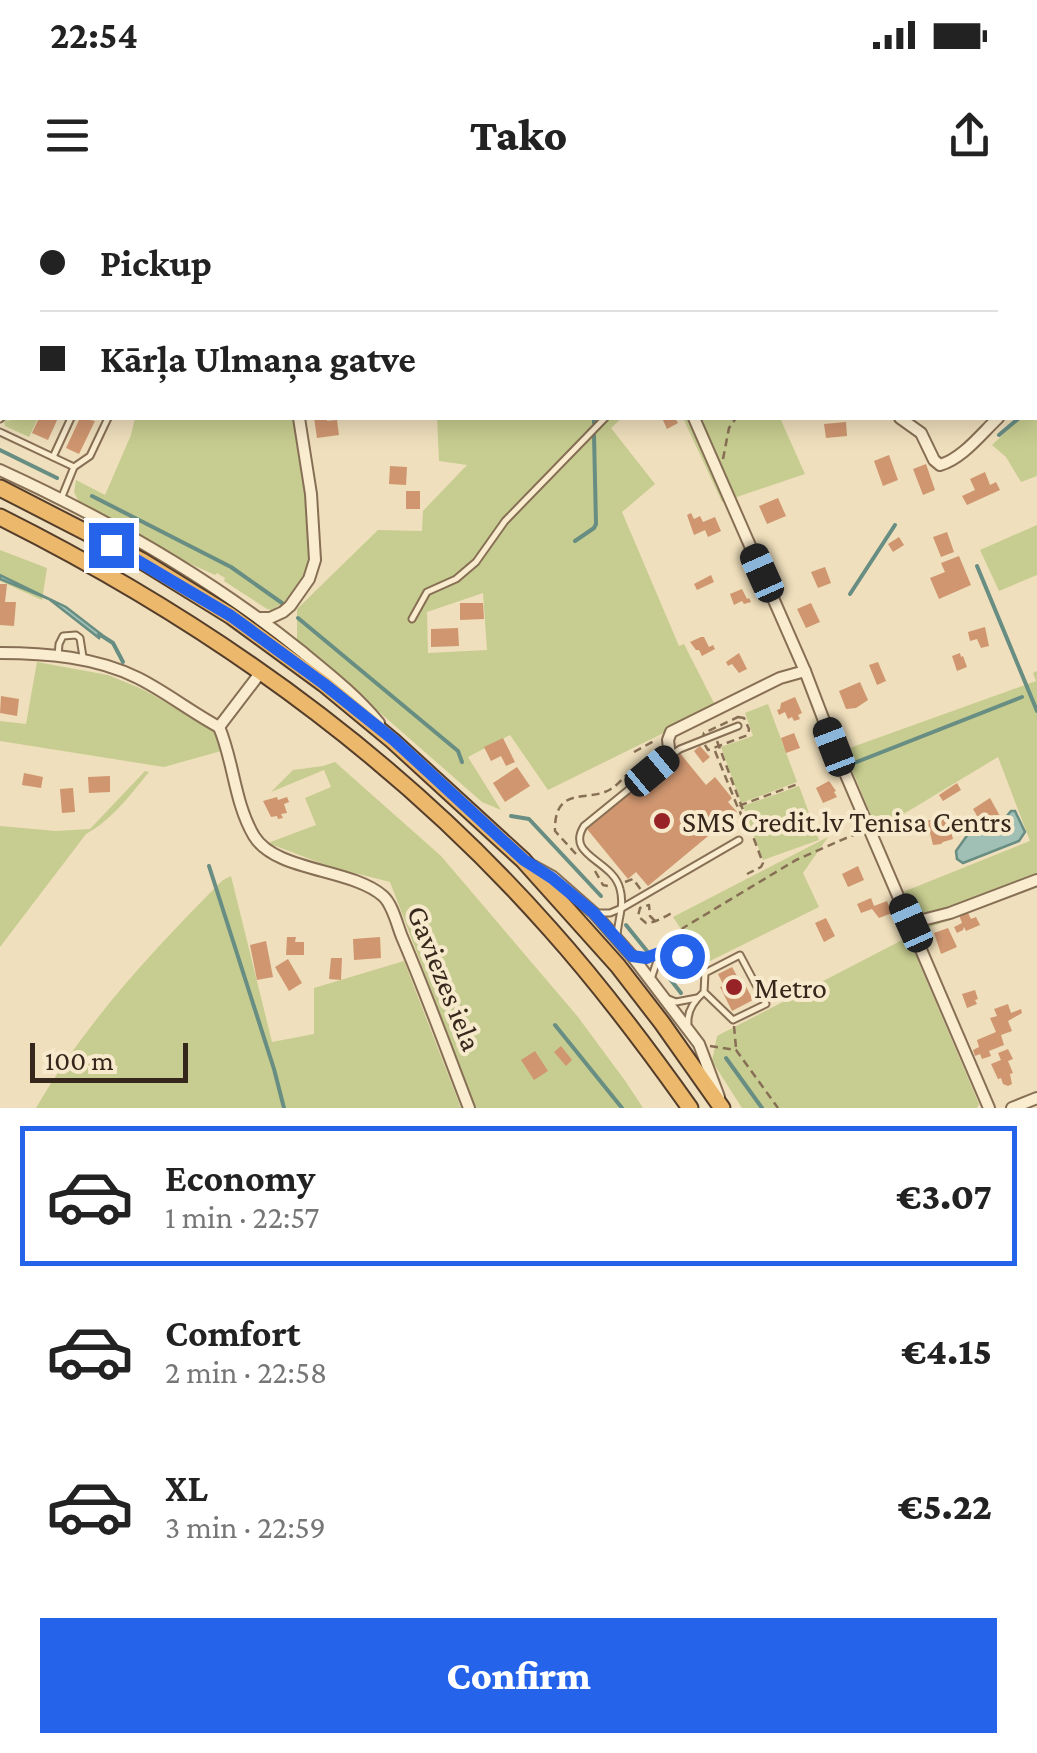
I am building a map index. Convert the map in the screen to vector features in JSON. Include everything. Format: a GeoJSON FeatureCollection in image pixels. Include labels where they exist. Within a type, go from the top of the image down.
{"type":"FeatureCollection","features":[{"type":"Feature","properties":{"kind":"highway"},"geometry":{"type":"LineString","coordinates":[[0,488],[142,561],[231,616],[394,740],[524,860],[618,966],[722,1108]]}},
{"type":"Feature","properties":{"kind":"highway"},"geometry":{"type":"LineString","coordinates":[[0,517],[78,556],[225,646],[352,741],[440,816],[548,926],[602,990],[690,1108]]}},
{"type":"Feature","properties":{"kind":"street"},"geometry":{"type":"LineString","coordinates":[[260,618],[270,618],[290,606],[309,579],[316,560],[298,420]]}},
{"type":"Feature","properties":{"kind":"street"},"geometry":{"type":"LineString","coordinates":[[695,420],[989,1108]]}},
{"type":"Feature","properties":{"kind":"street"},"geometry":{"type":"LineString","coordinates":[[903,420],[920,432],[940,465],[949,462],[996,420]]}},
{"type":"Feature","properties":{"kind":"street"},"geometry":{"type":"LineString","coordinates":[[0,470],[134,538],[260,618],[360,700],[394,740]]}},
{"type":"Feature","properties":{"kind":"street"},"geometry":{"type":"LineString","coordinates":[[0,653],[58,656],[118,669],[219,727],[262,672]]}},
{"type":"Feature","properties":{"kind":"street"},"geometry":{"type":"LineString","coordinates":[[670,756],[671,732],[780,678],[805,672]]}},
{"type":"Feature","properties":{"kind":"street","name":"Gaviezes iela"},"geometry":{"type":"LineString","coordinates":[[219,727],[236,794],[253,834],[265,850],[369,887],[386,899],[469,1108]]}},
{"type":"Feature","properties":{"kind":"street"},"geometry":{"type":"LineString","coordinates":[[524,860],[594,913],[652,980],[700,1044],[722,1108]]}},
{"type":"Feature","properties":{"kind":"street"},"geometry":{"type":"LineString","coordinates":[[911,923],[950,913],[1037,880]]}},
{"type":"Feature","properties":{"kind":"street"},"geometry":{"type":"LineString","coordinates":[[1012,1108],[1037,1098]]}},
{"type":"Feature","properties":{"kind":"lane"},"geometry":{"type":"LineString","coordinates":[[53,457],[71,420]]}},
{"type":"Feature","properties":{"kind":"lane"},"geometry":{"type":"LineString","coordinates":[[62,499],[74,468],[90,456],[107,420]]}},
{"type":"Feature","properties":{"kind":"lane"},"geometry":{"type":"LineString","coordinates":[[412,619],[427,592],[456,580],[476,562],[505,522],[604,420]]}},
{"type":"Feature","properties":{"kind":"lane"},"geometry":{"type":"LineString","coordinates":[[0,432],[74,468]]}},
{"type":"Feature","properties":{"kind":"lane"},"geometry":{"type":"LineString","coordinates":[[58,656],[63,636],[76,635],[82,644],[83,660]]}},
{"type":"Feature","properties":{"kind":"lane"},"geometry":{"type":"LineString","coordinates":[[617,939],[622,908],[619,886],[611,871],[583,851],[579,834],[670,756],[738,726]]}},
{"type":"Feature","properties":{"kind":"lane"},"geometry":{"type":"LineString","coordinates":[[594,913],[622,908],[739,840]]}},
{"type":"Feature","properties":{"kind":"lane"},"geometry":{"type":"LineString","coordinates":[[652,980],[664,950],[679,950],[682,956]]}},
{"type":"Feature","properties":{"kind":"lane"},"geometry":{"type":"LineString","coordinates":[[632,956],[659,955]]}},
{"type":"Feature","properties":{"kind":"lane"},"geometry":{"type":"LineString","coordinates":[[688,1029],[688,1013],[704,992],[705,973],[740,955],[766,1004],[733,1020],[704,992]]}},
{"type":"Feature","properties":{"kind":"lane"},"geometry":{"type":"LineString","coordinates":[[664,998],[676,1002],[697,998]]}},
{"type":"Feature","properties":{"kind":"path"},"geometry":{"type":"LineString","coordinates":[[720,475],[729,428],[735,420]]}},
{"type":"Feature","properties":{"kind":"path"},"geometry":{"type":"LineString","coordinates":[[634,752],[671,732]]}},
{"type":"Feature","properties":{"kind":"path"},"geometry":{"type":"LineString","coordinates":[[715,735],[747,831]]}},
{"type":"Feature","properties":{"kind":"path"},"geometry":{"type":"LineString","coordinates":[[714,748],[765,869],[775,873]]}},
{"type":"Feature","properties":{"kind":"path"},"geometry":{"type":"LineString","coordinates":[[740,807],[798,784]]}},
{"type":"Feature","properties":{"kind":"path"},"geometry":{"type":"LineString","coordinates":[[673,948],[684,928],[796,860],[869,828]]}},
{"type":"Feature","properties":{"kind":"path"},"geometry":{"type":"LineString","coordinates":[[747,874],[763,863]]}},
{"type":"Feature","properties":{"kind":"path"},"geometry":{"type":"LineString","coordinates":[[619,886],[633,879],[646,895]]}},
{"type":"Feature","properties":{"kind":"path"},"geometry":{"type":"LineString","coordinates":[[655,921],[672,913]]}},
{"type":"Feature","properties":{"kind":"path"},"geometry":{"type":"LineString","coordinates":[[733,1020],[736,1050],[778,1108]]}},
{"type":"Feature","properties":{"kind":"path"},"geometry":{"type":"LineString","coordinates":[[700,1044],[736,1050]]}},
{"type":"Feature","properties":{"kind":"green space"},"geometry":{"type":"Polygon","coordinates":[[[37,420],[29,437],[5,426],[8,421],[37,420]]]}},
{"type":"Feature","properties":{"kind":"green space"},"geometry":{"type":"Polygon","coordinates":[[[135,420],[293,420],[313,545],[309,567],[281,607],[267,609],[217,573],[184,561],[79,502],[74,492],[76,480],[105,495],[135,420]]]}},
{"type":"Feature","properties":{"kind":"green space"},"geometry":{"type":"Polygon","coordinates":[[[437,420],[620,420],[611,428],[655,484],[622,512],[679,646],[684,644],[716,707],[548,790],[510,735],[468,757],[501,810],[482,802],[297,640],[297,609],[378,530],[422,531],[423,511],[467,465],[439,461],[437,420]],[[483,593],[427,612],[428,653],[487,650],[483,593]]]}},
{"type":"Feature","properties":{"kind":"green space"},"geometry":{"type":"Polygon","coordinates":[[[684,420],[781,420],[805,474],[722,502],[684,420]]]}},
{"type":"Feature","properties":{"kind":"green space"},"geometry":{"type":"Polygon","coordinates":[[[1019,420],[1037,420],[1037,476],[1021,482],[1006,457],[992,445],[1019,420]]]}},
{"type":"Feature","properties":{"kind":"green space"},"geometry":{"type":"Polygon","coordinates":[[[1037,525],[1037,575],[999,591],[980,550],[1037,525]]]}},
{"type":"Feature","properties":{"kind":"green space"},"geometry":{"type":"Polygon","coordinates":[[[0,550],[47,568],[42,600],[0,581],[0,550]]]}},
{"type":"Feature","properties":{"kind":"green space"},"geometry":{"type":"Polygon","coordinates":[[[37,662],[108,675],[142,689],[216,730],[221,751],[164,767],[0,741],[0,721],[26,724],[37,662]]]}},
{"type":"Feature","properties":{"kind":"green space"},"geometry":{"type":"Polygon","coordinates":[[[1037,671],[1037,887],[920,931],[903,892],[1030,841],[998,757],[877,830],[844,750],[1036,681],[1033,673],[1037,671]]]}},
{"type":"Feature","properties":{"kind":"green space"},"geometry":{"type":"Polygon","coordinates":[[[768,704],[797,782],[741,803],[721,747],[753,736],[745,713],[768,704]]]}},
{"type":"Feature","properties":{"kind":"green space"},"geometry":{"type":"Polygon","coordinates":[[[335,762],[441,856],[578,1017],[643,1108],[476,1108],[390,882],[331,867],[268,843],[316,825],[305,798],[331,787],[324,770],[271,792],[293,770],[335,762]]]}},
{"type":"Feature","properties":{"kind":"green space"},"geometry":{"type":"Polygon","coordinates":[[[145,771],[149,772],[120,806],[86,834],[0,947],[0,826],[56,831],[90,829],[145,771]]]}},
{"type":"Feature","properties":{"kind":"green space"},"geometry":{"type":"Polygon","coordinates":[[[799,786],[819,840],[763,860],[743,806],[799,786]]]}},
{"type":"Feature","properties":{"kind":"green space"},"geometry":{"type":"Polygon","coordinates":[[[828,837],[803,873],[819,907],[704,964],[673,917],[828,837]]]}},
{"type":"Feature","properties":{"kind":"green space"},"geometry":{"type":"Polygon","coordinates":[[[231,876],[272,1042],[314,1034],[314,988],[404,961],[461,1108],[36,1108],[76,1046],[122,988],[197,906],[231,876]]]}},
{"type":"Feature","properties":{"kind":"green space"},"geometry":{"type":"Polygon","coordinates":[[[908,937],[979,1104],[977,1108],[742,1108],[712,1061],[717,1036],[908,937]]]}},
{"type":"Feature","properties":{"kind":"water"},"geometry":{"type":"Polygon","coordinates":[[[0,575],[66,607],[101,634],[99,638],[49,599],[0,579],[0,575]]]}},
{"type":"Feature","properties":{"kind":"water"},"geometry":{"type":"Polygon","coordinates":[[[1015,811],[1025,832],[1019,841],[963,863],[957,859],[956,851],[971,830],[994,827],[1015,811]]]}},
{"type":"Feature","properties":{"kind":"building"},"geometry":{"type":"Polygon","coordinates":[[[38,420],[57,420],[48,440],[32,433],[38,420]]]}},
{"type":"Feature","properties":{"kind":"building"},"geometry":{"type":"Polygon","coordinates":[[[79,420],[95,421],[79,454],[66,448],[79,420]]]}},
{"type":"Feature","properties":{"kind":"building"},"geometry":{"type":"Polygon","coordinates":[[[314,420],[337,420],[339,435],[317,438],[314,420]]]}},
{"type":"Feature","properties":{"kind":"building"},"geometry":{"type":"Polygon","coordinates":[[[663,420],[676,420],[678,423],[667,429],[663,420]]]}},
{"type":"Feature","properties":{"kind":"building"},"geometry":{"type":"Polygon","coordinates":[[[846,422],[847,436],[826,438],[824,424],[846,422]]]}},
{"type":"Feature","properties":{"kind":"building"},"geometry":{"type":"Polygon","coordinates":[[[889,455],[898,480],[883,486],[874,461],[889,455]]]}},
{"type":"Feature","properties":{"kind":"building"},"geometry":{"type":"Polygon","coordinates":[[[926,464],[935,490],[923,495],[913,469],[926,464]]]}},
{"type":"Feature","properties":{"kind":"building"},"geometry":{"type":"Polygon","coordinates":[[[390,466],[407,467],[406,485],[389,484],[390,466]]]}},
{"type":"Feature","properties":{"kind":"building"},"geometry":{"type":"Polygon","coordinates":[[[985,472],[990,485],[996,482],[1000,490],[967,505],[962,496],[975,490],[970,479],[985,472]]]}},
{"type":"Feature","properties":{"kind":"building"},"geometry":{"type":"Polygon","coordinates":[[[406,491],[420,491],[420,509],[406,509],[406,491]]]}},
{"type":"Feature","properties":{"kind":"building"},"geometry":{"type":"Polygon","coordinates":[[[778,498],[786,516],[767,524],[759,506],[778,498]]]}},
{"type":"Feature","properties":{"kind":"building"},"geometry":{"type":"Polygon","coordinates":[[[691,513],[703,522],[715,517],[721,531],[708,537],[705,530],[694,535],[687,515],[691,513]]]}},
{"type":"Feature","properties":{"kind":"building"},"geometry":{"type":"Polygon","coordinates":[[[947,532],[954,552],[941,557],[933,537],[947,532]]]}},
{"type":"Feature","properties":{"kind":"building"},"geometry":{"type":"Polygon","coordinates":[[[899,537],[904,545],[893,552],[888,544],[899,537]]]}},
{"type":"Feature","properties":{"kind":"building"},"geometry":{"type":"Polygon","coordinates":[[[959,556],[971,585],[939,599],[930,578],[945,572],[941,563],[959,556]]]}},
{"type":"Feature","properties":{"kind":"building"},"geometry":{"type":"Polygon","coordinates":[[[825,567],[831,583],[818,588],[811,572],[825,567]]]}},
{"type":"Feature","properties":{"kind":"building"},"geometry":{"type":"Polygon","coordinates":[[[711,575],[714,582],[697,590],[694,584],[711,575]]]}},
{"type":"Feature","properties":{"kind":"building"},"geometry":{"type":"Polygon","coordinates":[[[0,584],[7,584],[5,602],[16,602],[14,626],[0,625],[0,584]]]}},
{"type":"Feature","properties":{"kind":"building"},"geometry":{"type":"Polygon","coordinates":[[[742,589],[751,602],[734,605],[730,594],[742,589]]]}},
{"type":"Feature","properties":{"kind":"building"},"geometry":{"type":"Polygon","coordinates":[[[460,603],[483,603],[484,619],[460,620],[460,603]]]}},
{"type":"Feature","properties":{"kind":"building"},"geometry":{"type":"Polygon","coordinates":[[[811,603],[820,622],[806,628],[797,609],[811,603]]]}},
{"type":"Feature","properties":{"kind":"building"},"geometry":{"type":"Polygon","coordinates":[[[985,627],[989,646],[981,648],[977,639],[970,641],[968,632],[985,627]]]}},
{"type":"Feature","properties":{"kind":"building"},"geometry":{"type":"Polygon","coordinates":[[[458,628],[459,646],[431,647],[431,629],[458,628]]]}},
{"type":"Feature","properties":{"kind":"building"},"geometry":{"type":"Polygon","coordinates":[[[701,637],[715,649],[702,656],[690,642],[701,637]]]}},
{"type":"Feature","properties":{"kind":"building"},"geometry":{"type":"Polygon","coordinates":[[[739,653],[747,669],[739,673],[726,662],[739,653]]]}},
{"type":"Feature","properties":{"kind":"building"},"geometry":{"type":"Polygon","coordinates":[[[960,653],[967,667],[957,671],[952,656],[960,653]]]}},
{"type":"Feature","properties":{"kind":"building"},"geometry":{"type":"Polygon","coordinates":[[[878,662],[886,681],[877,685],[869,665],[878,662]]]}},
{"type":"Feature","properties":{"kind":"building"},"geometry":{"type":"Polygon","coordinates":[[[860,682],[868,700],[846,709],[839,691],[860,682]]]}},
{"type":"Feature","properties":{"kind":"building"},"geometry":{"type":"Polygon","coordinates":[[[1,696],[19,699],[17,716],[0,713],[1,696]]]}},
{"type":"Feature","properties":{"kind":"building"},"geometry":{"type":"Polygon","coordinates":[[[795,697],[802,713],[798,715],[800,719],[788,719],[785,712],[779,715],[781,703],[795,697]]]}},
{"type":"Feature","properties":{"kind":"building"},"geometry":{"type":"Polygon","coordinates":[[[794,733],[800,748],[786,753],[781,738],[794,733]]]}},
{"type":"Feature","properties":{"kind":"building"},"geometry":{"type":"Polygon","coordinates":[[[503,738],[515,762],[506,766],[501,756],[491,761],[484,747],[503,738]]]}},
{"type":"Feature","properties":{"kind":"building"},"geometry":{"type":"Polygon","coordinates":[[[700,746],[710,757],[703,763],[694,751],[700,746]]]}},
{"type":"Feature","properties":{"kind":"building","name":"SMS Credit.lv Tenisa Centrs"},"geometry":{"type":"Polygon","coordinates":[[[679,752],[706,785],[715,777],[732,798],[728,802],[737,812],[648,886],[636,872],[628,879],[587,829],[679,752]]]}},
{"type":"Feature","properties":{"kind":"building"},"geometry":{"type":"Polygon","coordinates":[[[517,767],[530,786],[505,802],[493,783],[517,767]]]}},
{"type":"Feature","properties":{"kind":"building"},"geometry":{"type":"Polygon","coordinates":[[[24,773],[43,777],[41,788],[22,785],[24,773]]]}},
{"type":"Feature","properties":{"kind":"building"},"geometry":{"type":"Polygon","coordinates":[[[110,776],[110,792],[89,793],[88,777],[110,776]]]}},
{"type":"Feature","properties":{"kind":"building"},"geometry":{"type":"Polygon","coordinates":[[[829,781],[837,797],[823,803],[816,788],[829,781]]]}},
{"type":"Feature","properties":{"kind":"building"},"geometry":{"type":"Polygon","coordinates":[[[957,783],[961,790],[943,801],[939,795],[957,783]]]}},
{"type":"Feature","properties":{"kind":"building"},"geometry":{"type":"Polygon","coordinates":[[[73,788],[75,812],[62,813],[60,789],[73,788]]]}},
{"type":"Feature","properties":{"kind":"building"},"geometry":{"type":"Polygon","coordinates":[[[287,797],[289,802],[284,804],[287,813],[278,819],[271,817],[263,801],[287,797]]]}},
{"type":"Feature","properties":{"kind":"building"},"geometry":{"type":"Polygon","coordinates":[[[990,798],[1000,816],[983,826],[973,809],[990,798]]]}},
{"type":"Feature","properties":{"kind":"building"},"geometry":{"type":"Polygon","coordinates":[[[947,817],[953,839],[933,845],[929,829],[917,833],[914,823],[947,817]]]}},
{"type":"Feature","properties":{"kind":"building"},"geometry":{"type":"Polygon","coordinates":[[[858,866],[864,880],[848,887],[842,874],[858,866]]]}},
{"type":"Feature","properties":{"kind":"building"},"geometry":{"type":"Polygon","coordinates":[[[871,898],[874,906],[887,901],[892,913],[879,918],[872,909],[861,913],[857,904],[871,898]]]}},
{"type":"Feature","properties":{"kind":"building"},"geometry":{"type":"Polygon","coordinates":[[[967,911],[980,925],[966,931],[964,927],[957,933],[954,927],[962,923],[959,915],[967,911]]]}},
{"type":"Feature","properties":{"kind":"building"},"geometry":{"type":"Polygon","coordinates":[[[826,918],[835,936],[824,942],[815,923],[826,918]]]}},
{"type":"Feature","properties":{"kind":"building"},"geometry":{"type":"Polygon","coordinates":[[[948,928],[957,947],[941,954],[934,933],[948,928]]]}},
{"type":"Feature","properties":{"kind":"building"},"geometry":{"type":"Polygon","coordinates":[[[287,937],[304,942],[304,955],[286,955],[287,937]]]}},
{"type":"Feature","properties":{"kind":"building"},"geometry":{"type":"Polygon","coordinates":[[[380,937],[381,958],[354,960],[353,939],[380,937]]]}},
{"type":"Feature","properties":{"kind":"building"},"geometry":{"type":"Polygon","coordinates":[[[266,941],[273,977],[257,980],[250,945],[266,941]]]}},
{"type":"Feature","properties":{"kind":"building"},"geometry":{"type":"Polygon","coordinates":[[[331,958],[342,958],[341,980],[329,979],[331,958]]]}},
{"type":"Feature","properties":{"kind":"building"},"geometry":{"type":"Polygon","coordinates":[[[288,959],[302,983],[289,991],[275,967],[288,959]]]}},
{"type":"Feature","properties":{"kind":"building"},"geometry":{"type":"Polygon","coordinates":[[[732,967],[753,1000],[732,1011],[718,974],[732,967]]]}},
{"type":"Feature","properties":{"kind":"building"},"geometry":{"type":"Polygon","coordinates":[[[975,990],[977,1004],[967,1008],[962,994],[975,990]]]}},
{"type":"Feature","properties":{"kind":"building"},"geometry":{"type":"Polygon","coordinates":[[[1008,1004],[1011,1013],[1021,1009],[1022,1013],[1008,1021],[1012,1031],[1001,1035],[1004,1045],[989,1051],[991,1056],[975,1056],[977,1040],[996,1032],[990,1018],[997,1016],[994,1009],[1008,1004]]]}},
{"type":"Feature","properties":{"kind":"building"},"geometry":{"type":"Polygon","coordinates":[[[561,1046],[572,1060],[566,1066],[554,1052],[561,1046]]]}},
{"type":"Feature","properties":{"kind":"building"},"geometry":{"type":"Polygon","coordinates":[[[1008,1049],[1013,1073],[1012,1084],[1008,1086],[998,1079],[991,1064],[1001,1060],[998,1053],[1008,1049]]]}},
{"type":"Feature","properties":{"kind":"building"},"geometry":{"type":"Polygon","coordinates":[[[535,1051],[548,1071],[534,1080],[521,1060],[535,1051]]]}},
{"type":"Feature","properties":{"kind":"waterway"},"geometry":{"type":"LineString","coordinates":[[999,435],[1017,420]]}},
{"type":"Feature","properties":{"kind":"waterway"},"geometry":{"type":"LineString","coordinates":[[575,541],[596,524],[594,435]]}},
{"type":"Feature","properties":{"kind":"waterway"},"geometry":{"type":"LineString","coordinates":[[0,450],[57,478]]}},
{"type":"Feature","properties":{"kind":"waterway"},"geometry":{"type":"LineString","coordinates":[[92,496],[231,567],[282,603]]}},
{"type":"Feature","properties":{"kind":"waterway"},"geometry":{"type":"LineString","coordinates":[[850,594],[895,525]]}},
{"type":"Feature","properties":{"kind":"waterway"},"geometry":{"type":"LineString","coordinates":[[977,566],[1037,711]]}},
{"type":"Feature","properties":{"kind":"waterway"},"geometry":{"type":"LineString","coordinates":[[298,618],[458,751],[462,762]]}},
{"type":"Feature","properties":{"kind":"waterway"},"geometry":{"type":"LineString","coordinates":[[99,634],[113,643],[123,662]]}},
{"type":"Feature","properties":{"kind":"waterway"},"geometry":{"type":"LineString","coordinates":[[854,763],[1022,697]]}},
{"type":"Feature","properties":{"kind":"waterway"},"geometry":{"type":"LineString","coordinates":[[511,816],[529,819],[601,896]]}},
{"type":"Feature","properties":{"kind":"waterway"},"geometry":{"type":"LineString","coordinates":[[209,866],[284,1108]]}},
{"type":"Feature","properties":{"kind":"waterway"},"geometry":{"type":"LineString","coordinates":[[626,925],[647,951]]}},
{"type":"Feature","properties":{"kind":"waterway"},"geometry":{"type":"LineString","coordinates":[[663,970],[681,993]]}},
{"type":"Feature","properties":{"kind":"waterway"},"geometry":{"type":"LineString","coordinates":[[555,1025],[622,1108]]}},
{"type":"Feature","properties":{"kind":"waterway"},"geometry":{"type":"LineString","coordinates":[[726,1058],[762,1108]]}},
{"type":"Feature","properties":{"kind":"place","name":"SMS Credit.lv Tenisa Centrs"},"geometry":{"type":"Point","coordinates":[662,821]}},
{"type":"Feature","properties":{"kind":"place","name":"Metro"},"geometry":{"type":"Point","coordinates":[734,987]}},
{"type":"Feature","properties":{"kind":"route"},"geometry":{"type":"LineString","coordinates":[[111,545],[231,616],[324,684],[394,740],[524,860],[594,913],[632,956],[646,958],[673,948],[682,956]]}}]}
